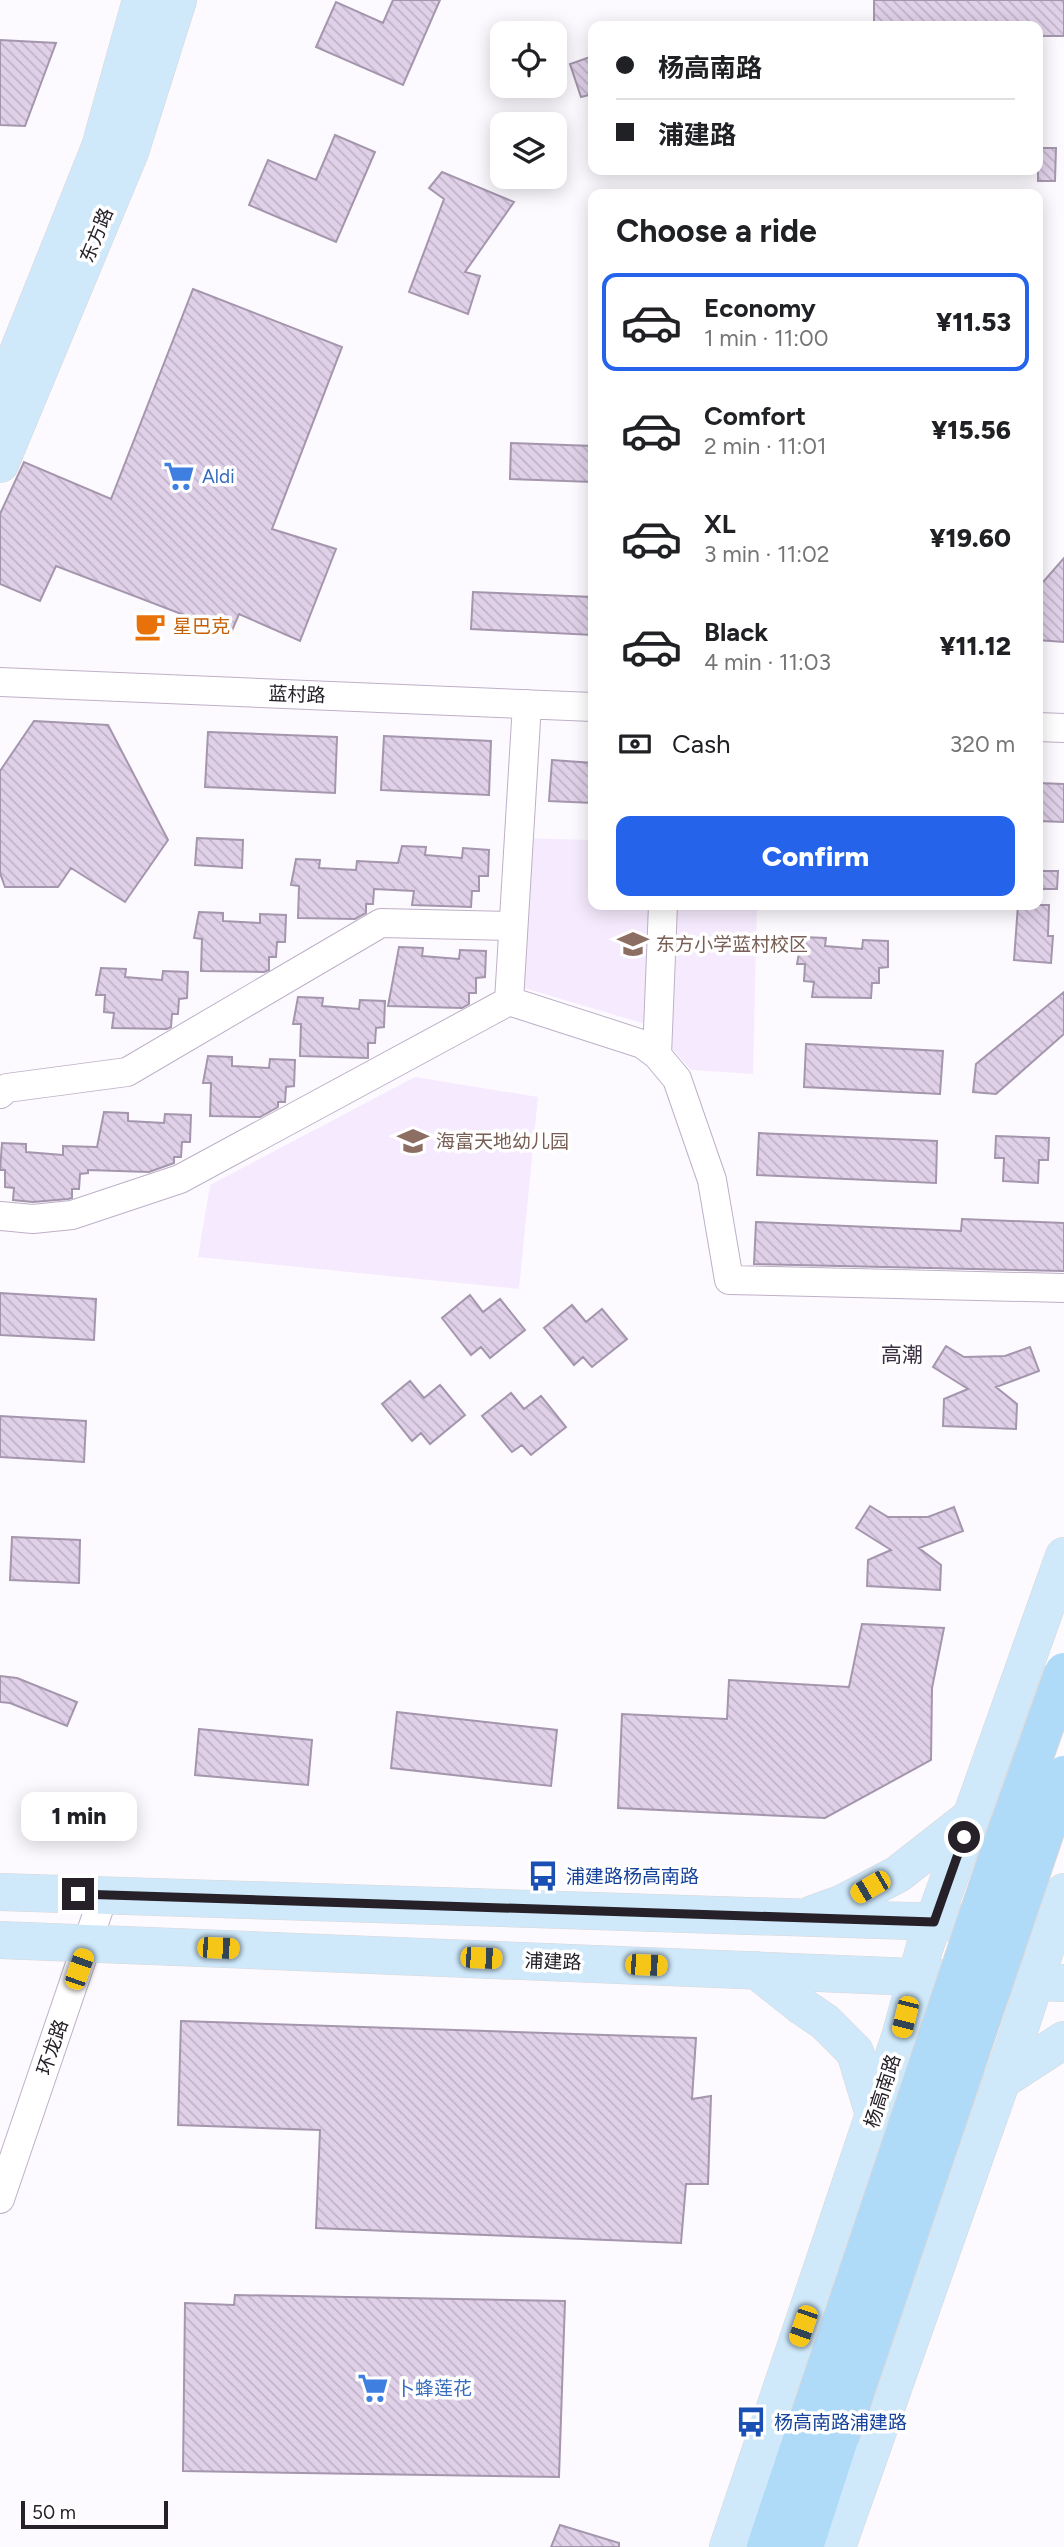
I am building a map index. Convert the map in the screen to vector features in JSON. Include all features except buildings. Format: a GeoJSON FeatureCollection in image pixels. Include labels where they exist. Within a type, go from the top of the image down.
{"type":"FeatureCollection","features":[{"type":"Feature","properties":{"kind":"highway","name":"杨高南路"},"geometry":{"type":"LineString","coordinates":[[804,2547],[823,2431],[999,1854],[1064,1672]]}},
{"type":"Feature","properties":{"kind":"highway","name":"杨高南路"},"geometry":{"type":"LineString","coordinates":[[766,2547],[823,2431],[1064,1775]]}},
{"type":"Feature","properties":{"kind":"main road","name":"东方路"},"geometry":{"type":"LineString","coordinates":[[0,397],[100,147],[141,0]]}},
{"type":"Feature","properties":{"kind":"main road","name":"东方路"},"geometry":{"type":"LineString","coordinates":[[0,464],[130,152],[178,0]]}},
{"type":"Feature","properties":{"kind":"main road","name":"杨高南路"},"geometry":{"type":"LineString","coordinates":[[728,2547],[900,2037],[915,1978],[1064,1556]]}},
{"type":"Feature","properties":{"kind":"main road"},"geometry":{"type":"LineString","coordinates":[[803,1917],[841,1903],[898,1874],[972,1816]]}},
{"type":"Feature","properties":{"kind":"main road"},"geometry":{"type":"LineString","coordinates":[[0,1892],[934,1922],[1060,1914],[1050,1982],[1001,2081],[837,2547]]}},
{"type":"Feature","properties":{"kind":"main road","name":"浦建路"},"geometry":{"type":"LineString","coordinates":[[0,1940],[1050,1982]]}},
{"type":"Feature","properties":{"kind":"main road"},"geometry":{"type":"LineString","coordinates":[[756,1970],[825,2022],[855,2052],[874,2115]]}},
{"type":"Feature","properties":{"kind":"main road"},"geometry":{"type":"LineString","coordinates":[[1001,2081],[1064,2040]]}},
{"type":"Feature","properties":{"kind":"street","name":"蓝村路"},"geometry":{"type":"LineString","coordinates":[[0,682],[588,707]]}},
{"type":"Feature","properties":{"kind":"street"},"geometry":{"type":"LineString","coordinates":[[509,1002],[527,704]]}},
{"type":"Feature","properties":{"kind":"street"},"geometry":{"type":"LineString","coordinates":[[1043,727],[1064,728]]}},
{"type":"Feature","properties":{"kind":"street"},"geometry":{"type":"LineString","coordinates":[[657,1055],[663,910]]}},
{"type":"Feature","properties":{"kind":"street"},"geometry":{"type":"LineString","coordinates":[[0,1094],[7,1088],[127,1072],[381,923],[513,926]]}},
{"type":"Feature","properties":{"kind":"street"},"geometry":{"type":"LineString","coordinates":[[0,1216],[33,1219],[72,1215],[180,1179],[509,1002],[642,1044],[657,1055],[677,1079],[712,1180],[729,1280],[1064,1288]]}},
{"type":"Feature","properties":{"kind":"street","name":"环龙路"},"geometry":{"type":"LineString","coordinates":[[0,2199],[104,1894]]}},
{"type":"Feature","properties":{"kind":"shaded area","name":"东方小学蓝村校区"},"geometry":{"type":"Polygon","coordinates":[[[522,838],[588,840],[588,910],[757,910],[753,1074],[691,1070],[652,1026],[507,983],[522,838]]]}},
{"type":"Feature","properties":{"kind":"shaded area","name":"海富天地幼儿园"},"geometry":{"type":"Polygon","coordinates":[[[415,1077],[538,1097],[519,1289],[198,1257],[210,1185],[415,1077]]]}},
{"type":"Feature","properties":{"kind":"place","name":"Aldi"},"geometry":{"type":"Point","coordinates":[179,476]}},
{"type":"Feature","properties":{"kind":"place","name":"星巴克"},"geometry":{"type":"Point","coordinates":[150,626]}},
{"type":"Feature","properties":{"kind":"place","name":"东方小学蓝村校区"},"geometry":{"type":"Point","coordinates":[633,944]}},
{"type":"Feature","properties":{"kind":"place","name":"海富天地幼儿园"},"geometry":{"type":"Point","coordinates":[413,1141]}},
{"type":"Feature","properties":{"kind":"place","name":"浦建路杨高南路"},"geometry":{"type":"Point","coordinates":[543,1876]}},
{"type":"Feature","properties":{"kind":"place","name":"卜蜂莲花"},"geometry":{"type":"Point","coordinates":[373,2388]}},
{"type":"Feature","properties":{"kind":"place","name":"杨高南路浦建路"},"geometry":{"type":"Point","coordinates":[751,2422]}},
{"type":"Feature","properties":{"kind":"district","name":"高潮"},"geometry":{"type":"Point","coordinates":[902,1355]}},
{"type":"Feature","properties":{"kind":"route"},"geometry":{"type":"LineString","coordinates":[[78,1894],[934,1922],[964,1837]]}}]}
